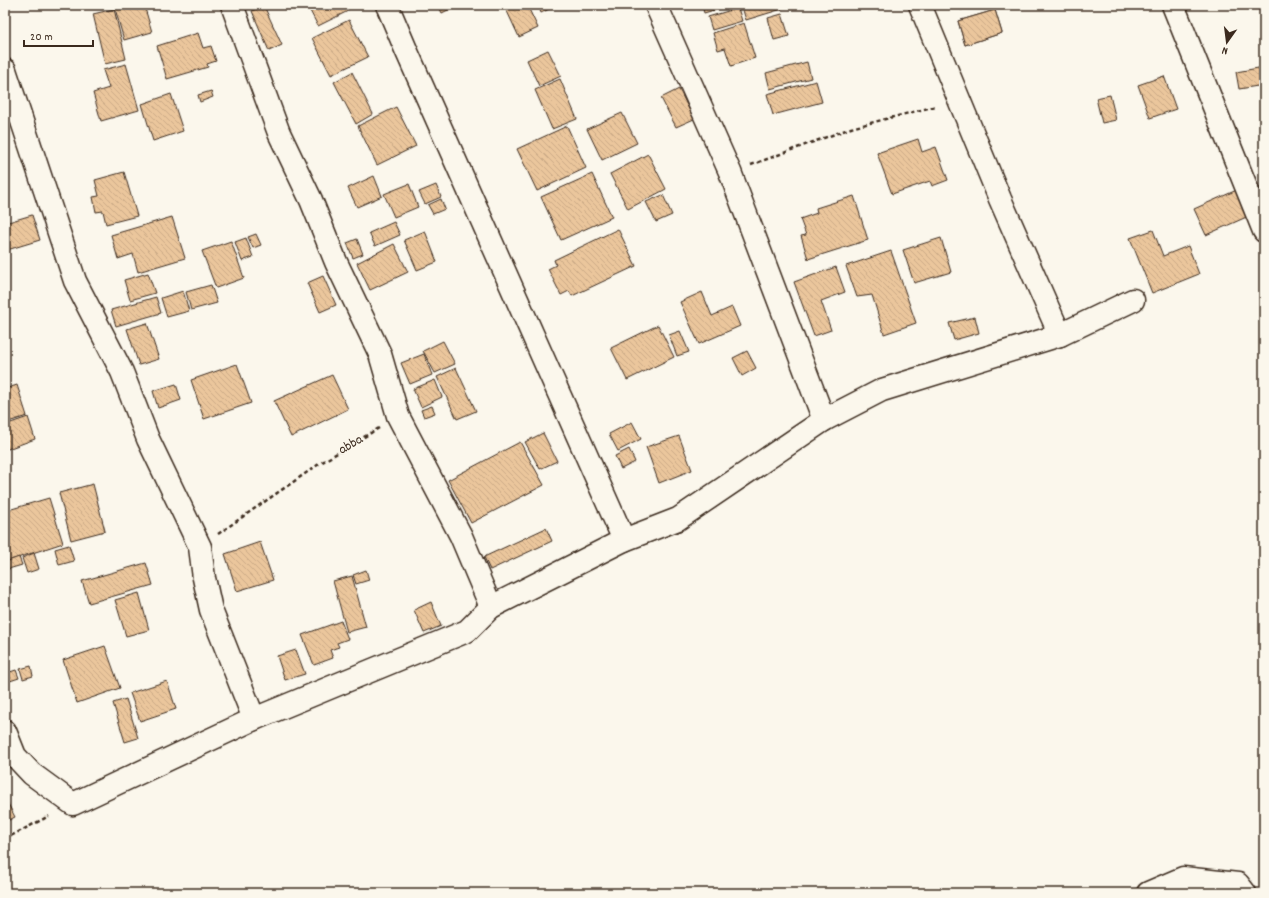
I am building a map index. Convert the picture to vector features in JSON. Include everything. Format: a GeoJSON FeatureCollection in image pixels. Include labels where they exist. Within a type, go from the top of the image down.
{"type":"FeatureCollection","features":[{"type":"Feature","properties":{"kind":"street"},"geometry":{"type":"LineString","coordinates":[[232,5],[280,133],[311,200],[336,262],[380,354],[398,416],[461,536],[491,607]]}},
{"type":"Feature","properties":{"kind":"street"},"geometry":{"type":"LineString","coordinates":[[387,5],[419,81],[624,540]]}},
{"type":"Feature","properties":{"kind":"street"},"geometry":{"type":"LineString","coordinates":[[656,5],[730,172],[824,420]]}},
{"type":"Feature","properties":{"kind":"street"},"geometry":{"type":"LineString","coordinates":[[920,5],[1000,199],[1060,334]]}},
{"type":"Feature","properties":{"kind":"street"},"geometry":{"type":"LineString","coordinates":[[1174,5],[1264,231]]}},
{"type":"Feature","properties":{"kind":"street"},"geometry":{"type":"LineString","coordinates":[[5,70],[75,281],[122,372],[148,439],[200,547],[204,578],[212,610],[254,720]]}},
{"type":"Feature","properties":{"kind":"street"},"geometry":{"type":"LineString","coordinates":[[5,731],[15,756],[32,774],[73,804],[254,720],[467,631],[491,607],[624,540],[678,519],[824,420],[882,390],[1060,334],[1133,300]]}},
{"type":"Feature","properties":{"kind":"street"},"geometry":{"type":"LineString","coordinates":[[1148,893],[1183,878],[1238,884],[1245,893]]}},
{"type":"Feature","properties":{"kind":"path"},"geometry":{"type":"LineString","coordinates":[[730,172],[851,128],[958,100]]}},
{"type":"Feature","properties":{"kind":"path","name":"abba"},"geometry":{"type":"LineString","coordinates":[[200,547],[319,464],[398,416]]}},
{"type":"Feature","properties":{"kind":"path"},"geometry":{"type":"LineString","coordinates":[[5,839],[73,804]]}},
{"type":"Feature","properties":{"kind":"building"},"geometry":{"type":"Polygon","coordinates":[[[114,5],[144,5],[152,32],[124,40],[114,5]]]}},
{"type":"Feature","properties":{"kind":"building"},"geometry":{"type":"Polygon","coordinates":[[[307,5],[345,5],[348,11],[318,26],[307,5]]]}},
{"type":"Feature","properties":{"kind":"building"},"geometry":{"type":"Polygon","coordinates":[[[438,5],[458,5],[442,13],[438,5]]]}},
{"type":"Feature","properties":{"kind":"building"},"geometry":{"type":"Polygon","coordinates":[[[515,5],[527,5],[538,28],[519,37],[506,9],[515,5]]]}},
{"type":"Feature","properties":{"kind":"building"},"geometry":{"type":"Polygon","coordinates":[[[538,5],[550,5],[551,8],[541,13],[538,5]]]}},
{"type":"Feature","properties":{"kind":"building"},"geometry":{"type":"Polygon","coordinates":[[[702,5],[731,5],[704,13],[702,5]]]}},
{"type":"Feature","properties":{"kind":"building"},"geometry":{"type":"Polygon","coordinates":[[[748,5],[781,5],[782,9],[746,20],[742,7],[748,5]]]}},
{"type":"Feature","properties":{"kind":"building"},"geometry":{"type":"Polygon","coordinates":[[[959,5],[982,5],[961,10],[959,5]]]}},
{"type":"Feature","properties":{"kind":"building"},"geometry":{"type":"Polygon","coordinates":[[[264,6],[282,45],[269,51],[252,11],[264,6]]]}},
{"type":"Feature","properties":{"kind":"building"},"geometry":{"type":"Polygon","coordinates":[[[738,8],[742,21],[712,30],[708,17],[738,8]]]}},
{"type":"Feature","properties":{"kind":"building"},"geometry":{"type":"Polygon","coordinates":[[[114,9],[126,59],[105,64],[93,14],[114,9]]]}},
{"type":"Feature","properties":{"kind":"building"},"geometry":{"type":"Polygon","coordinates":[[[995,10],[1002,33],[965,45],[958,21],[995,10]]]}},
{"type":"Feature","properties":{"kind":"building"},"geometry":{"type":"Polygon","coordinates":[[[995,10],[1002,33],[965,45],[958,21],[995,10]]]}},
{"type":"Feature","properties":{"kind":"building"},"geometry":{"type":"Polygon","coordinates":[[[782,14],[789,36],[774,40],[768,18],[782,14]]]}},
{"type":"Feature","properties":{"kind":"building"},"geometry":{"type":"Polygon","coordinates":[[[349,20],[368,57],[331,75],[312,38],[349,20]]]}},
{"type":"Feature","properties":{"kind":"building"},"geometry":{"type":"Polygon","coordinates":[[[744,23],[755,58],[731,66],[725,48],[718,50],[713,33],[744,23]]]}},
{"type":"Feature","properties":{"kind":"building"},"geometry":{"type":"Polygon","coordinates":[[[198,33],[203,48],[211,46],[216,61],[207,64],[208,67],[167,79],[157,46],[198,33]]]}},
{"type":"Feature","properties":{"kind":"building"},"geometry":{"type":"Polygon","coordinates":[[[548,50],[561,76],[539,86],[527,60],[548,50]]]}},
{"type":"Feature","properties":{"kind":"building"},"geometry":{"type":"Polygon","coordinates":[[[807,62],[811,78],[770,89],[766,73],[807,62]]]}},
{"type":"Feature","properties":{"kind":"building"},"geometry":{"type":"Polygon","coordinates":[[[126,64],[139,110],[101,121],[93,93],[109,88],[103,70],[126,64]]]}},
{"type":"Feature","properties":{"kind":"building"},"geometry":{"type":"Polygon","coordinates":[[[1264,67],[1264,85],[1239,89],[1236,72],[1264,67]]]}},
{"type":"Feature","properties":{"kind":"building"},"geometry":{"type":"Polygon","coordinates":[[[352,72],[373,114],[356,124],[334,82],[352,72]]]}},
{"type":"Feature","properties":{"kind":"building"},"geometry":{"type":"Polygon","coordinates":[[[1164,76],[1176,109],[1150,118],[1138,85],[1164,76]]]}},
{"type":"Feature","properties":{"kind":"building"},"geometry":{"type":"Polygon","coordinates":[[[560,79],[577,119],[552,129],[535,90],[560,79]]]}},
{"type":"Feature","properties":{"kind":"building"},"geometry":{"type":"Polygon","coordinates":[[[816,81],[822,102],[773,115],[767,94],[816,81]]]}},
{"type":"Feature","properties":{"kind":"building"},"geometry":{"type":"Polygon","coordinates":[[[679,89],[694,119],[676,127],[661,98],[679,89]]]}},
{"type":"Feature","properties":{"kind":"building"},"geometry":{"type":"Polygon","coordinates":[[[211,91],[213,97],[200,102],[198,95],[211,91]]]}},
{"type":"Feature","properties":{"kind":"building"},"geometry":{"type":"Polygon","coordinates":[[[171,94],[183,131],[153,141],[142,104],[171,94]]]}},
{"type":"Feature","properties":{"kind":"building"},"geometry":{"type":"Polygon","coordinates":[[[1110,95],[1116,120],[1102,123],[1096,98],[1110,95]]]}},
{"type":"Feature","properties":{"kind":"building"},"geometry":{"type":"Polygon","coordinates":[[[396,107],[416,146],[377,165],[358,126],[396,107]]]}},
{"type":"Feature","properties":{"kind":"building"},"geometry":{"type":"Polygon","coordinates":[[[622,113],[637,143],[602,160],[587,129],[622,113]]]}},
{"type":"Feature","properties":{"kind":"building"},"geometry":{"type":"Polygon","coordinates":[[[567,126],[586,168],[537,191],[517,149],[567,126]]]}},
{"type":"Feature","properties":{"kind":"building"},"geometry":{"type":"Polygon","coordinates":[[[918,139],[922,152],[936,147],[948,180],[932,186],[930,181],[892,194],[877,153],[918,139]]]}},
{"type":"Feature","properties":{"kind":"building"},"geometry":{"type":"Polygon","coordinates":[[[648,154],[666,189],[628,209],[610,174],[648,154]]]}},
{"type":"Feature","properties":{"kind":"building"},"geometry":{"type":"Polygon","coordinates":[[[124,172],[137,216],[106,224],[103,211],[96,212],[93,197],[99,196],[95,180],[124,172]]]}},
{"type":"Feature","properties":{"kind":"building"},"geometry":{"type":"Polygon","coordinates":[[[592,174],[612,217],[561,240],[541,197],[592,174]]]}},
{"type":"Feature","properties":{"kind":"building"},"geometry":{"type":"Polygon","coordinates":[[[374,176],[382,196],[357,207],[348,188],[374,176]]]}},
{"type":"Feature","properties":{"kind":"building"},"geometry":{"type":"Polygon","coordinates":[[[409,184],[418,207],[394,217],[384,194],[409,184]]]}},
{"type":"Feature","properties":{"kind":"building"},"geometry":{"type":"Polygon","coordinates":[[[436,185],[441,197],[425,204],[419,192],[436,185]]]}},
{"type":"Feature","properties":{"kind":"building"},"geometry":{"type":"Polygon","coordinates":[[[1239,189],[1251,215],[1206,235],[1194,209],[1239,189]]]}},
{"type":"Feature","properties":{"kind":"building"},"geometry":{"type":"Polygon","coordinates":[[[663,195],[672,215],[656,222],[646,202],[663,195]]]}},
{"type":"Feature","properties":{"kind":"building"},"geometry":{"type":"Polygon","coordinates":[[[854,196],[868,240],[808,259],[801,236],[806,235],[800,219],[817,213],[816,208],[854,196]]]}},
{"type":"Feature","properties":{"kind":"building"},"geometry":{"type":"Polygon","coordinates":[[[441,199],[445,209],[433,214],[428,205],[441,199]]]}},
{"type":"Feature","properties":{"kind":"building"},"geometry":{"type":"Polygon","coordinates":[[[32,215],[40,240],[7,250],[5,243],[5,223],[32,215]]]}},
{"type":"Feature","properties":{"kind":"building"},"geometry":{"type":"Polygon","coordinates":[[[172,217],[185,258],[138,272],[133,254],[118,259],[111,235],[172,217]]]}},
{"type":"Feature","properties":{"kind":"building"},"geometry":{"type":"Polygon","coordinates":[[[394,222],[400,235],[375,246],[369,233],[394,222]]]}},
{"type":"Feature","properties":{"kind":"building"},"geometry":{"type":"Polygon","coordinates":[[[618,229],[636,266],[572,296],[569,291],[561,295],[548,269],[556,265],[554,260],[618,229]]]}},
{"type":"Feature","properties":{"kind":"building"},"geometry":{"type":"Polygon","coordinates":[[[1153,230],[1163,256],[1188,246],[1199,274],[1152,293],[1130,238],[1153,230]]]}},
{"type":"Feature","properties":{"kind":"building"},"geometry":{"type":"Polygon","coordinates":[[[425,231],[437,262],[417,270],[404,240],[425,231]]]}},
{"type":"Feature","properties":{"kind":"building"},"geometry":{"type":"Polygon","coordinates":[[[256,234],[261,245],[253,248],[248,237],[256,234]]]}},
{"type":"Feature","properties":{"kind":"building"},"geometry":{"type":"Polygon","coordinates":[[[246,238],[253,257],[242,261],[235,242],[246,238]]]}},
{"type":"Feature","properties":{"kind":"building"},"geometry":{"type":"Polygon","coordinates":[[[941,238],[951,272],[914,283],[903,250],[941,238]]]}},
{"type":"Feature","properties":{"kind":"building"},"geometry":{"type":"Polygon","coordinates":[[[357,239],[363,254],[353,258],[347,243],[357,239]]]}},
{"type":"Feature","properties":{"kind":"building"},"geometry":{"type":"Polygon","coordinates":[[[231,241],[244,278],[216,288],[202,251],[231,241]]]}},
{"type":"Feature","properties":{"kind":"building"},"geometry":{"type":"Polygon","coordinates":[[[394,244],[408,272],[370,290],[357,263],[394,244]]]}},
{"type":"Feature","properties":{"kind":"building"},"geometry":{"type":"Polygon","coordinates":[[[891,251],[916,323],[884,334],[872,295],[857,297],[846,266],[891,251]]]}},
{"type":"Feature","properties":{"kind":"building"},"geometry":{"type":"Polygon","coordinates":[[[836,267],[845,292],[821,301],[831,330],[814,336],[794,282],[836,267]]]}},
{"type":"Feature","properties":{"kind":"building"},"geometry":{"type":"Polygon","coordinates":[[[148,273],[155,293],[130,300],[124,280],[148,273]]]}},
{"type":"Feature","properties":{"kind":"building"},"geometry":{"type":"Polygon","coordinates":[[[323,276],[336,305],[320,312],[307,283],[323,276]]]}},
{"type":"Feature","properties":{"kind":"building"},"geometry":{"type":"Polygon","coordinates":[[[211,285],[217,303],[191,310],[186,292],[211,285]]]}},
{"type":"Feature","properties":{"kind":"building"},"geometry":{"type":"Polygon","coordinates":[[[183,291],[189,311],[167,317],[161,298],[183,291]]]}},
{"type":"Feature","properties":{"kind":"building"},"geometry":{"type":"Polygon","coordinates":[[[702,292],[712,316],[732,307],[740,326],[699,344],[680,302],[702,292]]]}},
{"type":"Feature","properties":{"kind":"building"},"geometry":{"type":"Polygon","coordinates":[[[156,297],[161,313],[116,326],[111,310],[156,297]]]}},
{"type":"Feature","properties":{"kind":"building"},"geometry":{"type":"Polygon","coordinates":[[[975,317],[979,333],[954,340],[949,323],[975,317]]]}},
{"type":"Feature","properties":{"kind":"building"},"geometry":{"type":"Polygon","coordinates":[[[147,323],[159,359],[139,365],[127,329],[147,323]]]}},
{"type":"Feature","properties":{"kind":"building"},"geometry":{"type":"Polygon","coordinates":[[[658,325],[674,357],[627,380],[611,348],[658,325]]]}},
{"type":"Feature","properties":{"kind":"building"},"geometry":{"type":"Polygon","coordinates":[[[680,331],[689,352],[677,356],[669,335],[680,331]]]}},
{"type":"Feature","properties":{"kind":"building"},"geometry":{"type":"Polygon","coordinates":[[[443,341],[455,364],[435,373],[423,351],[443,341]]]}},
{"type":"Feature","properties":{"kind":"building"},"geometry":{"type":"Polygon","coordinates":[[[747,351],[756,368],[742,376],[733,358],[747,351]]]}},
{"type":"Feature","properties":{"kind":"building"},"geometry":{"type":"Polygon","coordinates":[[[424,354],[432,375],[410,384],[401,363],[424,354]]]}},
{"type":"Feature","properties":{"kind":"building"},"geometry":{"type":"Polygon","coordinates":[[[237,364],[251,403],[204,419],[191,380],[237,364]]]}},
{"type":"Feature","properties":{"kind":"building"},"geometry":{"type":"Polygon","coordinates":[[[456,368],[476,411],[457,419],[437,377],[456,368]]]}},
{"type":"Feature","properties":{"kind":"building"},"geometry":{"type":"Polygon","coordinates":[[[332,375],[348,409],[291,437],[274,401],[332,375]]]}},
{"type":"Feature","properties":{"kind":"building"},"geometry":{"type":"Polygon","coordinates":[[[435,380],[442,397],[421,407],[413,389],[435,380]]]}},
{"type":"Feature","properties":{"kind":"building"},"geometry":{"type":"Polygon","coordinates":[[[176,384],[181,400],[158,408],[153,391],[176,384]]]}},
{"type":"Feature","properties":{"kind":"building"},"geometry":{"type":"Polygon","coordinates":[[[17,385],[27,416],[5,423],[5,389],[17,385]]]}},
{"type":"Feature","properties":{"kind":"building"},"geometry":{"type":"Polygon","coordinates":[[[432,406],[435,413],[424,417],[421,410],[432,406]]]}},
{"type":"Feature","properties":{"kind":"building"},"geometry":{"type":"Polygon","coordinates":[[[28,417],[35,439],[5,450],[5,425],[28,417]]]}},
{"type":"Feature","properties":{"kind":"building"},"geometry":{"type":"Polygon","coordinates":[[[632,422],[641,439],[618,451],[609,434],[632,422]]]}},
{"type":"Feature","properties":{"kind":"building"},"geometry":{"type":"Polygon","coordinates":[[[543,433],[557,461],[540,469],[525,442],[543,433]]]}},
{"type":"Feature","properties":{"kind":"building"},"geometry":{"type":"Polygon","coordinates":[[[679,436],[692,470],[659,483],[646,447],[679,436]]]}},
{"type":"Feature","properties":{"kind":"building"},"geometry":{"type":"Polygon","coordinates":[[[520,442],[544,485],[471,523],[448,480],[520,442]]]}},
{"type":"Feature","properties":{"kind":"building"},"geometry":{"type":"Polygon","coordinates":[[[629,449],[635,462],[621,469],[615,456],[629,449]]]}},
{"type":"Feature","properties":{"kind":"building"},"geometry":{"type":"Polygon","coordinates":[[[93,484],[105,531],[71,540],[59,493],[93,484]]]}},
{"type":"Feature","properties":{"kind":"building"},"geometry":{"type":"Polygon","coordinates":[[[49,498],[63,543],[5,562],[5,511],[49,498]]]}},
{"type":"Feature","properties":{"kind":"building"},"geometry":{"type":"Polygon","coordinates":[[[546,528],[552,541],[490,570],[484,557],[546,528]]]}},
{"type":"Feature","properties":{"kind":"building"},"geometry":{"type":"Polygon","coordinates":[[[260,542],[273,580],[237,591],[225,554],[260,542]]]}},
{"type":"Feature","properties":{"kind":"building"},"geometry":{"type":"Polygon","coordinates":[[[69,545],[74,561],[59,565],[55,549],[69,545]]]}},
{"type":"Feature","properties":{"kind":"building"},"geometry":{"type":"Polygon","coordinates":[[[34,553],[39,569],[27,573],[22,558],[34,553]]]}},
{"type":"Feature","properties":{"kind":"building"},"geometry":{"type":"Polygon","coordinates":[[[19,557],[22,565],[5,570],[5,562],[19,557]]]}},
{"type":"Feature","properties":{"kind":"building"},"geometry":{"type":"Polygon","coordinates":[[[146,563],[153,585],[89,603],[82,581],[146,563]]]}},
{"type":"Feature","properties":{"kind":"building"},"geometry":{"type":"Polygon","coordinates":[[[366,570],[369,580],[356,584],[353,575],[366,570]]]}},
{"type":"Feature","properties":{"kind":"building"},"geometry":{"type":"Polygon","coordinates":[[[352,576],[366,627],[347,632],[333,581],[352,576]]]}},
{"type":"Feature","properties":{"kind":"building"},"geometry":{"type":"Polygon","coordinates":[[[139,593],[149,630],[126,636],[115,600],[139,593]]]}},
{"type":"Feature","properties":{"kind":"building"},"geometry":{"type":"Polygon","coordinates":[[[431,602],[441,626],[424,633],[414,610],[431,602]]]}},
{"type":"Feature","properties":{"kind":"building"},"geometry":{"type":"Polygon","coordinates":[[[341,621],[348,639],[337,643],[339,647],[330,650],[333,658],[314,665],[302,635],[341,621]]]}},
{"type":"Feature","properties":{"kind":"building"},"geometry":{"type":"Polygon","coordinates":[[[105,646],[120,688],[77,703],[63,660],[105,646]]]}},
{"type":"Feature","properties":{"kind":"building"},"geometry":{"type":"Polygon","coordinates":[[[296,650],[305,674],[285,680],[277,656],[296,650]]]}},
{"type":"Feature","properties":{"kind":"building"},"geometry":{"type":"Polygon","coordinates":[[[31,666],[33,676],[23,679],[20,669],[31,666]]]}},
{"type":"Feature","properties":{"kind":"building"},"geometry":{"type":"Polygon","coordinates":[[[16,670],[19,678],[10,681],[7,673],[16,670]]]}},
{"type":"Feature","properties":{"kind":"building"},"geometry":{"type":"Polygon","coordinates":[[[167,681],[176,709],[140,721],[130,693],[167,681]]]}},
{"type":"Feature","properties":{"kind":"building"},"geometry":{"type":"Polygon","coordinates":[[[126,699],[138,738],[125,742],[113,703],[126,699]]]}},
{"type":"Feature","properties":{"kind":"building"},"geometry":{"type":"Polygon","coordinates":[[[5,798],[15,817],[5,822],[5,798]]]}}]}
